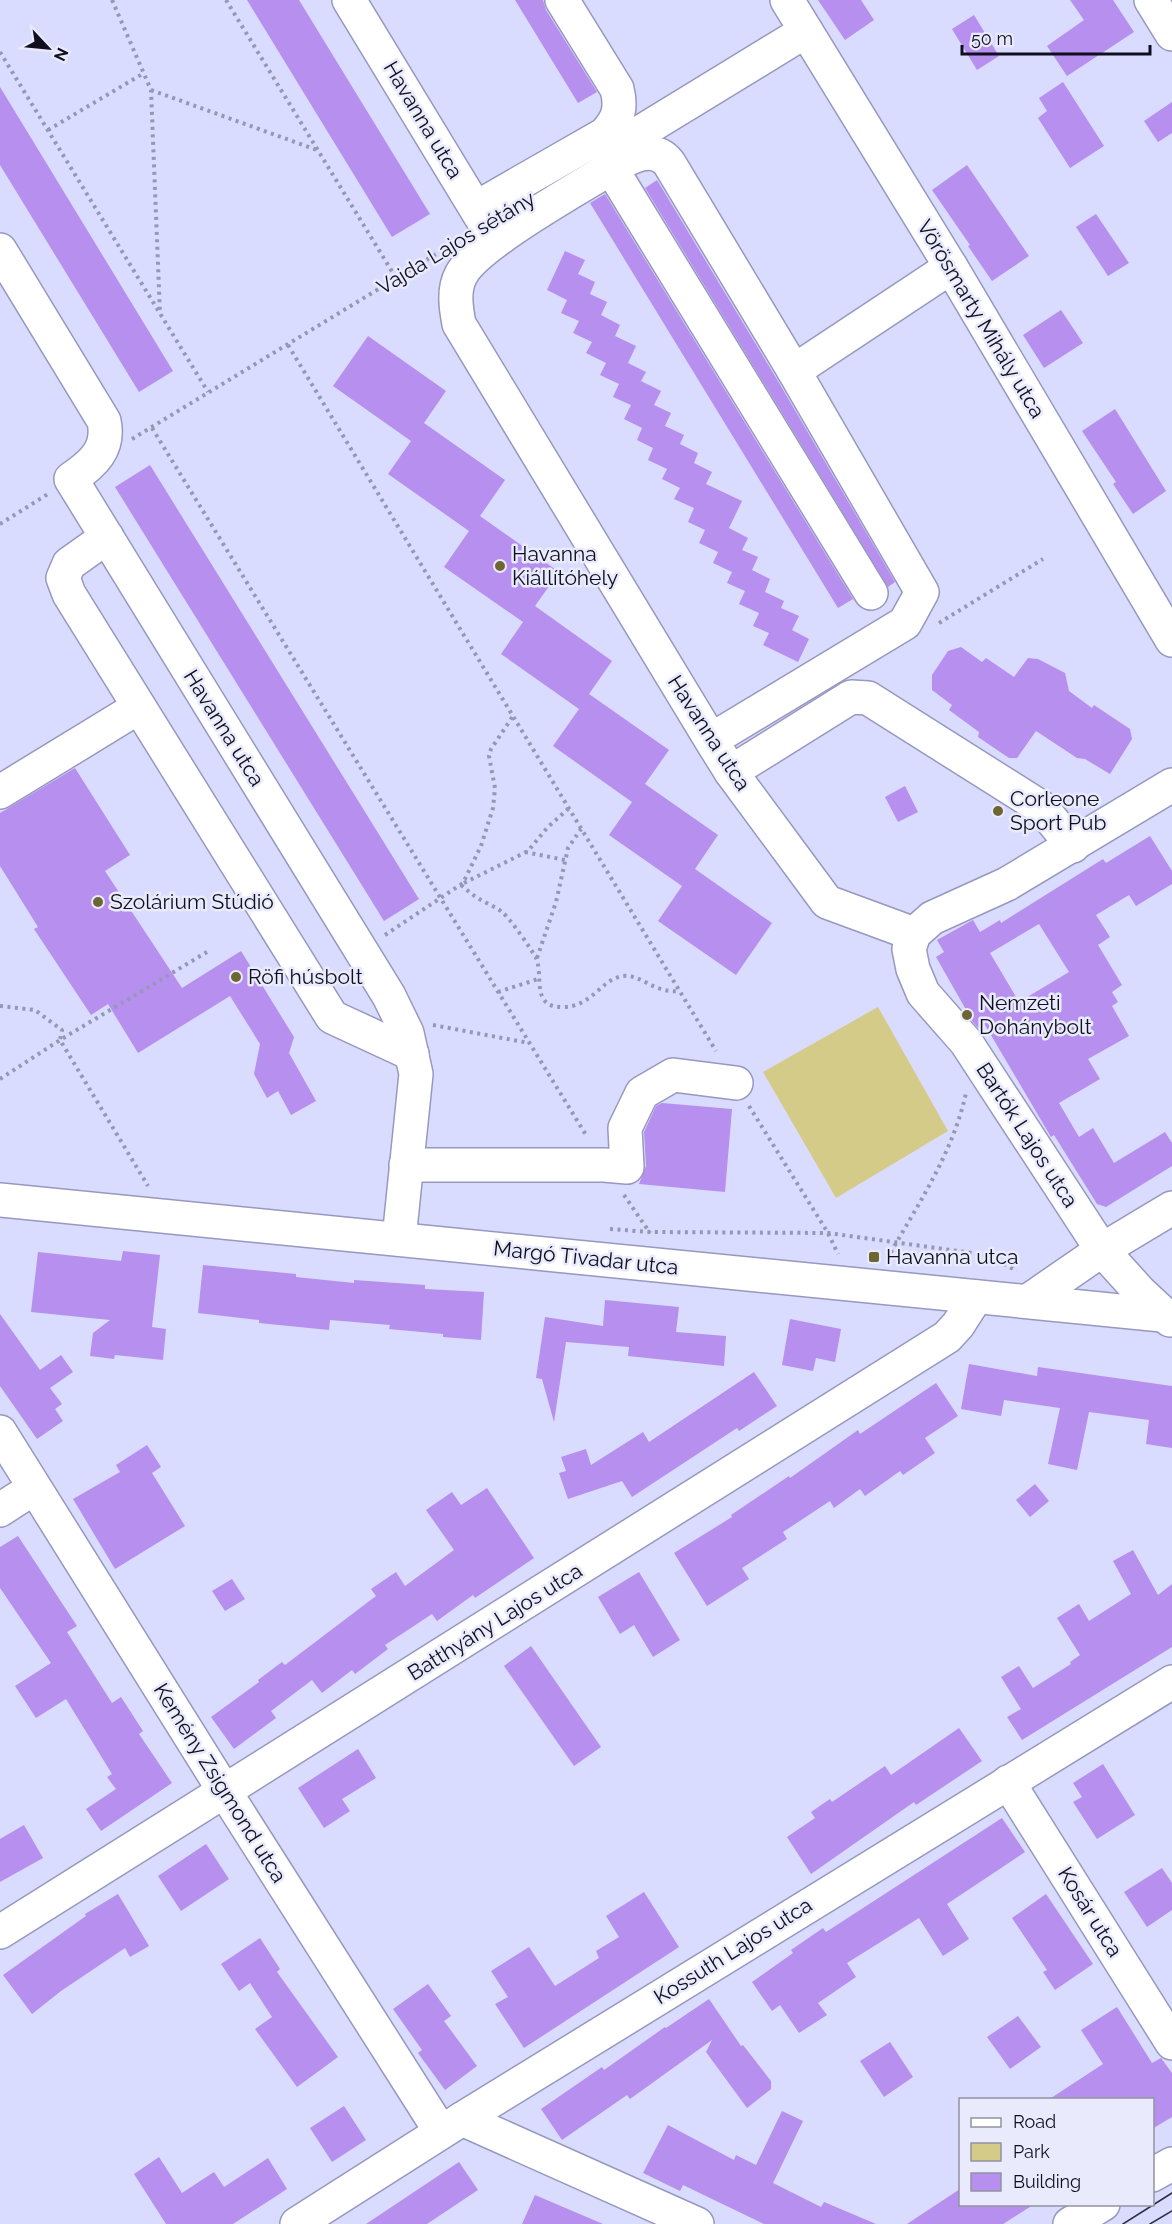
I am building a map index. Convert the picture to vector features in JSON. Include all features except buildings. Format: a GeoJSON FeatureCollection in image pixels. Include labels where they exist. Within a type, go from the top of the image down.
{"type":"FeatureCollection","features":[{"type":"Feature","properties":{"kind":"street","name":"Havanna utca"},"geometry":{"type":"LineString","coordinates":[[350,0],[486,224],[460,276],[455,304],[459,324],[731,772],[827,902],[914,934]]}},
{"type":"Feature","properties":{"kind":"street"},"geometry":{"type":"LineString","coordinates":[[486,224],[604,134],[616,121],[620,104],[616,89],[562,0]]}},
{"type":"Feature","properties":{"kind":"street","name":"Vörösmarty Mihály utca"},"geometry":{"type":"LineString","coordinates":[[787,0],[951,267],[1172,640]]}},
{"type":"Feature","properties":{"kind":"street"},"geometry":{"type":"LineString","coordinates":[[1152,0],[1172,34]]}},
{"type":"Feature","properties":{"kind":"street","name":"Vajda Lajos sétány"},"geometry":{"type":"LineString","coordinates":[[486,224],[634,137],[806,31]]}},
{"type":"Feature","properties":{"kind":"street"},"geometry":{"type":"LineString","coordinates":[[486,224],[611,168],[628,158],[646,153],[654,153],[665,158],[794,371],[922,592],[904,623],[711,740]]}},
{"type":"Feature","properties":{"kind":"street"},"geometry":{"type":"LineString","coordinates":[[611,168],[871,593]]}},
{"type":"Feature","properties":{"kind":"street"},"geometry":{"type":"LineString","coordinates":[[0,250],[102,415],[106,430],[103,447],[91,465],[71,479]]}},
{"type":"Feature","properties":{"kind":"street"},"geometry":{"type":"LineString","coordinates":[[794,371],[951,267]]}},
{"type":"Feature","properties":{"kind":"street","name":"Havanna utca"},"geometry":{"type":"LineString","coordinates":[[71,479],[389,996],[407,1033],[416,1074],[399,1239]]}},
{"type":"Feature","properties":{"kind":"street"},"geometry":{"type":"LineString","coordinates":[[106,537],[69,564],[63,578],[69,594],[332,1017],[412,1054]]}},
{"type":"Feature","properties":{"kind":"street"},"geometry":{"type":"LineString","coordinates":[[731,772],[851,697],[868,698],[1042,808],[1073,846]]}},
{"type":"Feature","properties":{"kind":"street"},"geometry":{"type":"LineString","coordinates":[[2,787],[139,707]]}},
{"type":"Feature","properties":{"kind":"street"},"geometry":{"type":"LineString","coordinates":[[914,934],[932,918],[1007,884],[1172,785]]}},
{"type":"Feature","properties":{"kind":"street","name":"Bartók Lajos utca"},"geometry":{"type":"LineString","coordinates":[[914,934],[909,949],[913,969],[923,993],[966,1042],[1102,1250],[1140,1292],[1170,1318]]}},
{"type":"Feature","properties":{"kind":"street"},"geometry":{"type":"LineString","coordinates":[[405,1165],[627,1167],[625,1128],[642,1093],[673,1075],[736,1083]]}},
{"type":"Feature","properties":{"kind":"street","name":"Margó Tivadar utca"},"geometry":{"type":"LineString","coordinates":[[0,1200],[1028,1301],[1170,1318]]}},
{"type":"Feature","properties":{"kind":"street"},"geometry":{"type":"LineString","coordinates":[[1028,1301],[1102,1250],[1172,1208]]}},
{"type":"Feature","properties":{"kind":"street","name":"Batthyány Lajos utca"},"geometry":{"type":"LineString","coordinates":[[0,1932],[947,1337],[958,1325],[976,1297]]}},
{"type":"Feature","properties":{"kind":"street","name":"Kemény Zsigmond utca"},"geometry":{"type":"LineString","coordinates":[[0,1432],[225,1792],[452,2126]]}},
{"type":"Feature","properties":{"kind":"street"},"geometry":{"type":"LineString","coordinates":[[0,1510],[34,1488]]}},
{"type":"Feature","properties":{"kind":"street","name":"Kossuth Lajos utca"},"geometry":{"type":"LineString","coordinates":[[297,2224],[1172,1682]]}},
{"type":"Feature","properties":{"kind":"street","name":"Kosár utca"},"geometry":{"type":"LineString","coordinates":[[1008,1782],[1172,2043]]}},
{"type":"Feature","properties":{"kind":"street"},"geometry":{"type":"LineString","coordinates":[[452,2126],[697,2224]]}},
{"type":"Feature","properties":{"kind":"street"},"geometry":{"type":"LineString","coordinates":[[1154,2174],[1172,2164]]}},
{"type":"Feature","properties":{"kind":"street"},"geometry":{"type":"LineString","coordinates":[[1070,2224],[1101,2206]]}},
{"type":"Feature","properties":{"kind":"path"},"geometry":{"type":"LineString","coordinates":[[112,0],[151,90],[160,315]]}},
{"type":"Feature","properties":{"kind":"path"},"geometry":{"type":"LineString","coordinates":[[226,0],[396,278]]}},
{"type":"Feature","properties":{"kind":"path"},"geometry":{"type":"LineString","coordinates":[[0,52],[208,392]]}},
{"type":"Feature","properties":{"kind":"path"},"geometry":{"type":"LineString","coordinates":[[48,130],[144,73]]}},
{"type":"Feature","properties":{"kind":"path"},"geometry":{"type":"LineString","coordinates":[[151,90],[318,150]]}},
{"type":"Feature","properties":{"kind":"path","name":"Vajda Lajos sétány"},"geometry":{"type":"LineString","coordinates":[[103,447],[129,441],[152,428],[446,248]]}},
{"type":"Feature","properties":{"kind":"path"},"geometry":{"type":"LineString","coordinates":[[288,345],[736,1083],[862,1285],[896,1242],[930,1183],[957,1128],[969,1076],[982,1067]]}},
{"type":"Feature","properties":{"kind":"path"},"geometry":{"type":"LineString","coordinates":[[152,428],[529,1044],[671,1267]]}},
{"type":"Feature","properties":{"kind":"path"},"geometry":{"type":"LineString","coordinates":[[0,524],[71,479]]}},
{"type":"Feature","properties":{"kind":"path"},"geometry":{"type":"LineString","coordinates":[[462,884],[481,846],[493,808],[495,788],[489,756],[491,749],[513,716]]}},
{"type":"Feature","properties":{"kind":"path"},"geometry":{"type":"LineString","coordinates":[[361,950],[462,884],[525,852],[569,808]]}},
{"type":"Feature","properties":{"kind":"path"},"geometry":{"type":"LineString","coordinates":[[581,829],[568,848],[556,902],[537,959],[538,979],[544,1000],[553,1006],[562,1007],[581,1003],[591,998],[610,981],[625,976],[631,976],[658,990],[670,993],[680,991]]}},
{"type":"Feature","properties":{"kind":"path"},"geometry":{"type":"LineString","coordinates":[[525,852],[565,860]]}},
{"type":"Feature","properties":{"kind":"path"},"geometry":{"type":"LineString","coordinates":[[462,884],[506,915],[537,959]]}},
{"type":"Feature","properties":{"kind":"path"},"geometry":{"type":"LineString","coordinates":[[0,1079],[60,1040],[207,952]]}},
{"type":"Feature","properties":{"kind":"path"},"geometry":{"type":"LineString","coordinates":[[498,992],[538,979]]}},
{"type":"Feature","properties":{"kind":"path"},"geometry":{"type":"LineString","coordinates":[[0,1006],[36,1010],[62,1030],[60,1040],[168,1218]]}},
{"type":"Feature","properties":{"kind":"path"},"geometry":{"type":"LineString","coordinates":[[400,1019],[529,1044]]}},
{"type":"Feature","properties":{"kind":"path"},"geometry":{"type":"LineString","coordinates":[[828,1233],[987,1255],[1029,1278],[1054,1283]]}},
{"type":"Feature","properties":{"kind":"green space"},"geometry":{"type":"Polygon","coordinates":[[[878,1007],[948,1131],[836,1198],[763,1072],[878,1007]]]}},
{"type":"Feature","properties":{"kind":"tram line"},"geometry":{"type":"LineString","coordinates":[[1154,2204],[1172,2193]]}},
{"type":"Feature","properties":{"kind":"tram line"},"geometry":{"type":"LineString","coordinates":[[1123,2224],[1151,2206]]}},
{"type":"Feature","properties":{"kind":"tram line"},"geometry":{"type":"LineString","coordinates":[[1150,2224],[1172,2211]]}},
{"type":"Feature","properties":{"kind":"place","name":"Havanna Kiállítóhely"},"geometry":{"type":"Point","coordinates":[500,566]}},
{"type":"Feature","properties":{"kind":"place","name":"Corleone Sport Pub"},"geometry":{"type":"Point","coordinates":[998,811]}},
{"type":"Feature","properties":{"kind":"place","name":"Szolárium Stúdió"},"geometry":{"type":"Point","coordinates":[98,902]}},
{"type":"Feature","properties":{"kind":"place","name":"Röfi húsbolt"},"geometry":{"type":"Point","coordinates":[236,977]}},
{"type":"Feature","properties":{"kind":"place","name":"Nemzeti Dohánybolt"},"geometry":{"type":"Point","coordinates":[967,1015]}},
{"type":"Feature","properties":{"kind":"place","name":"Havanna utca"},"geometry":{"type":"Point","coordinates":[874,1257]}}]}
